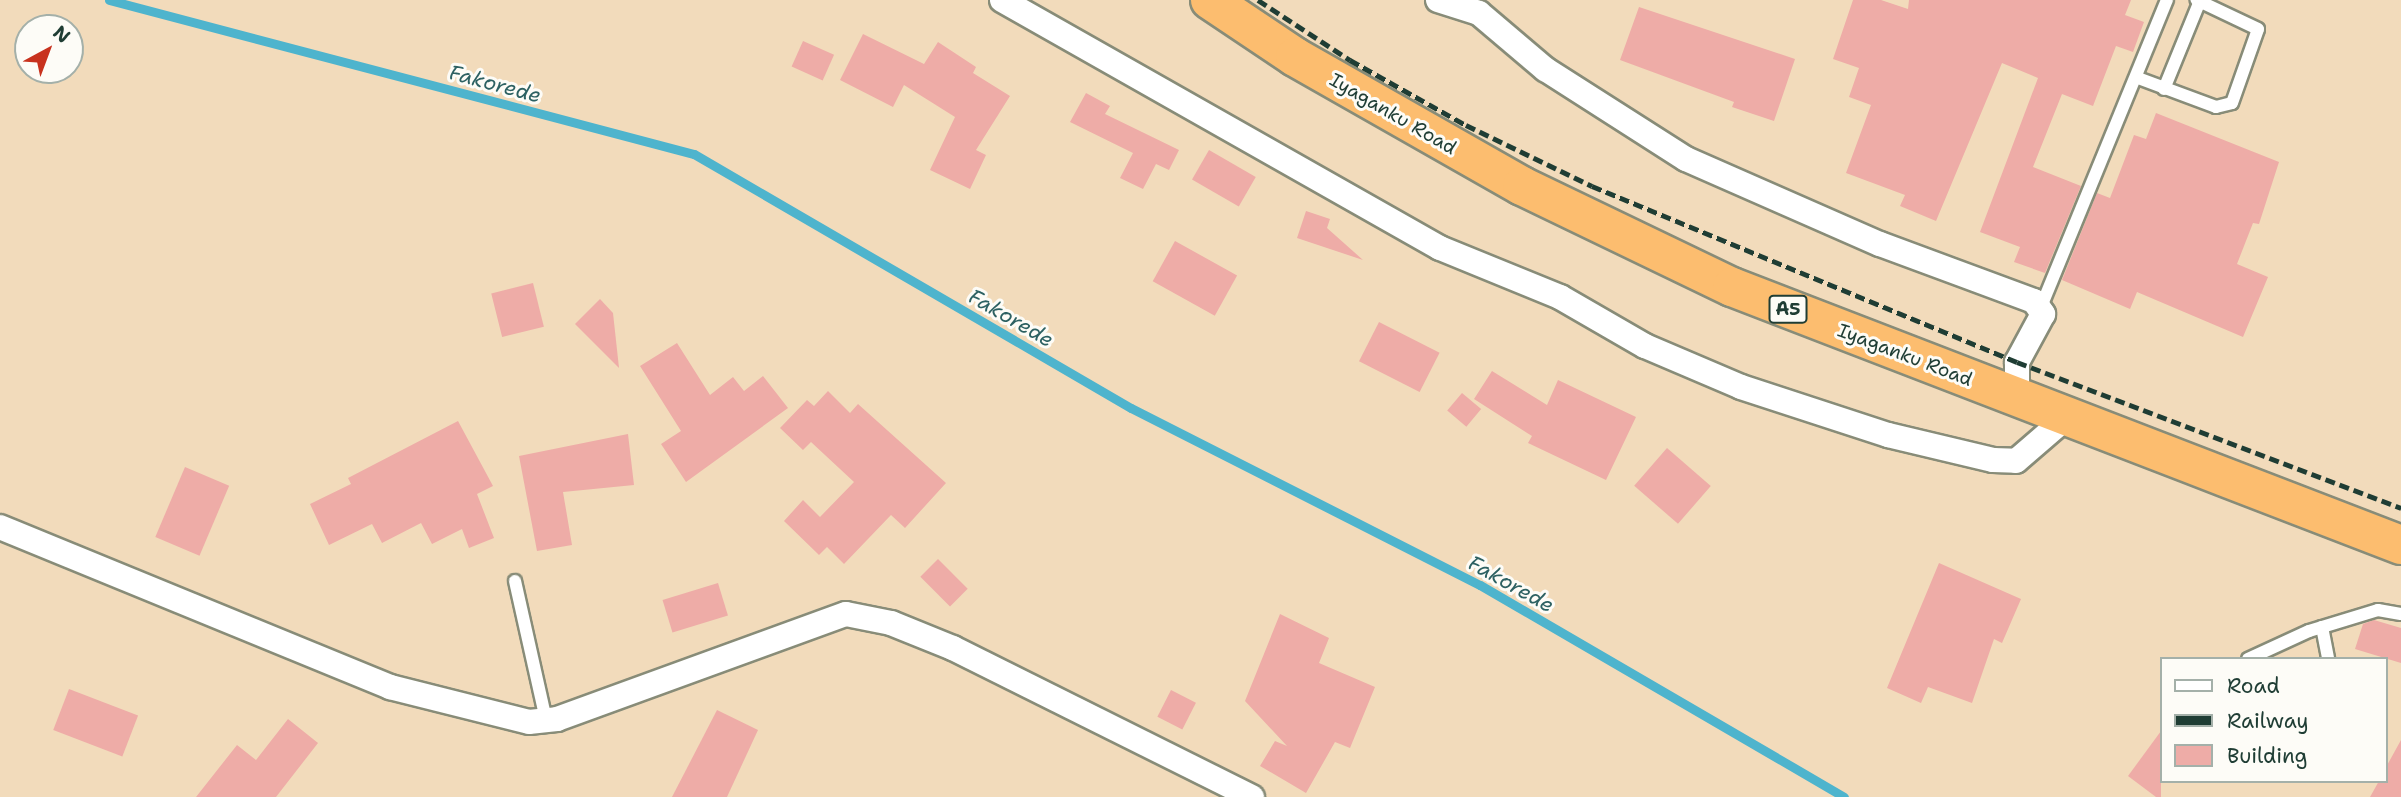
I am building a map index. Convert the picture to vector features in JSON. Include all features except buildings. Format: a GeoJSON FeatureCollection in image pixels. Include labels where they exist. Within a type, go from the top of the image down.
{"type":"FeatureCollection","features":[{"type":"Feature","properties":{"kind":"highway","name":"Iyaganku Road"},"geometry":{"type":"LineString","coordinates":[[1210,0],[1295,57],[1522,186],[1732,287],[2401,545]]}},
{"type":"Feature","properties":{"kind":"street"},"geometry":{"type":"LineString","coordinates":[[1002,0],[1430,243],[1560,297],[1645,346],[1741,387],[1900,438],[1993,460],[2016,461],[2067,417]]}},
{"type":"Feature","properties":{"kind":"street"},"geometry":{"type":"LineString","coordinates":[[1438,0],[1483,6],[1545,69],[1686,159],[2041,307],[2040,322],[2017,362],[2017,397]]}},
{"type":"Feature","properties":{"kind":"street"},"geometry":{"type":"LineString","coordinates":[[0,527],[390,687],[478,713],[529,722],[547,720],[846,614],[891,624],[953,648],[1252,797]]}},
{"type":"Feature","properties":{"kind":"lane"},"geometry":{"type":"LineString","coordinates":[[2041,307],[2138,78],[2137,68],[2167,0]]}},
{"type":"Feature","properties":{"kind":"lane"},"geometry":{"type":"LineString","coordinates":[[2138,78],[2164,89],[2216,107],[2226,108],[2232,103],[2258,29],[2198,0],[2164,89]]}},
{"type":"Feature","properties":{"kind":"lane"},"geometry":{"type":"LineString","coordinates":[[515,580],[547,720]]}},
{"type":"Feature","properties":{"kind":"lane"},"geometry":{"type":"LineString","coordinates":[[2253,657],[2322,627],[2378,610],[2401,614]]}},
{"type":"Feature","properties":{"kind":"lane"},"geometry":{"type":"LineString","coordinates":[[2322,627],[2328,657]]}},
{"type":"Feature","properties":{"kind":"waterway","name":"Fakorede"},"geometry":{"type":"LineString","coordinates":[[109,0],[694,154],[1131,408],[1480,585],[1844,797]]}},
{"type":"Feature","properties":{"kind":"railway"},"geometry":{"type":"LineString","coordinates":[[1258,0],[1350,60],[1466,125],[1592,186],[2017,362],[2401,508]]}}]}
